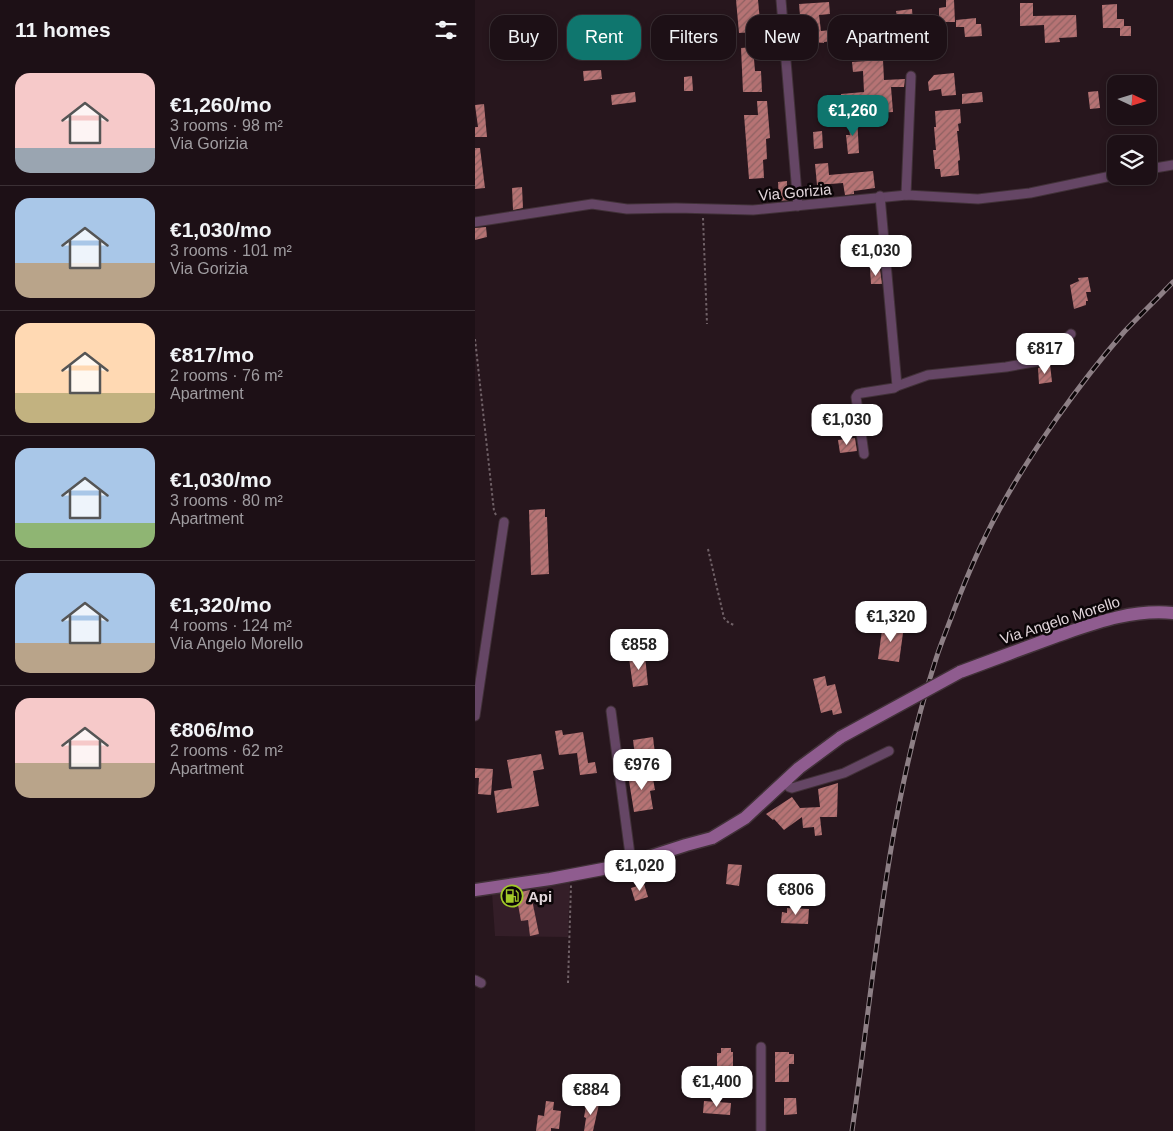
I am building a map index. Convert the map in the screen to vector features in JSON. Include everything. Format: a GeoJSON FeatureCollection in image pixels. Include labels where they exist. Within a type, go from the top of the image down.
{"type":"FeatureCollection","features":[{"type":"Feature","properties":{"kind":"street"},"geometry":{"type":"LineString","coordinates":[[781,0],[798,206]]}},
{"type":"Feature","properties":{"kind":"street"},"geometry":{"type":"LineString","coordinates":[[905,195],[911,76]]}},
{"type":"Feature","properties":{"kind":"street"},"geometry":{"type":"LineString","coordinates":[[1157,167],[1173,164]]}},
{"type":"Feature","properties":{"kind":"street","name":"Via Gorizia"},"geometry":{"type":"LineString","coordinates":[[475,222],[592,204],[627,209],[703,208],[753,210],[880,196],[905,195],[977,199],[1030,193],[1107,177]]}},
{"type":"Feature","properties":{"kind":"street"},"geometry":{"type":"LineString","coordinates":[[880,196],[897,386]]}},
{"type":"Feature","properties":{"kind":"street"},"geometry":{"type":"LineString","coordinates":[[864,454],[856,397],[858,394],[894,388],[928,375],[1006,367],[1045,360],[1053,355],[1060,344],[1071,334]]}},
{"type":"Feature","properties":{"kind":"street"},"geometry":{"type":"LineString","coordinates":[[475,716],[504,522]]}},
{"type":"Feature","properties":{"kind":"street","name":"Via Angelo Morello"},"geometry":{"type":"LineString","coordinates":[[785,781],[799,768],[841,737],[960,672],[1112,618],[1146,612],[1173,613]]}},
{"type":"Feature","properties":{"kind":"street"},"geometry":{"type":"LineString","coordinates":[[611,711],[631,862]]}},
{"type":"Feature","properties":{"kind":"street"},"geometry":{"type":"LineString","coordinates":[[475,890],[572,875],[631,862],[712,838],[745,818],[785,781],[792,788],[845,774],[889,751]]}},
{"type":"Feature","properties":{"kind":"street"},"geometry":{"type":"LineString","coordinates":[[761,1047],[761,1131]]}},
{"type":"Feature","properties":{"kind":"path"},"geometry":{"type":"LineString","coordinates":[[703,208],[707,324]]}},
{"type":"Feature","properties":{"kind":"path"},"geometry":{"type":"LineString","coordinates":[[475,339],[494,511],[504,522]]}},
{"type":"Feature","properties":{"kind":"path"},"geometry":{"type":"LineString","coordinates":[[708,549],[724,618],[734,625]]}},
{"type":"Feature","properties":{"kind":"path"},"geometry":{"type":"LineString","coordinates":[[568,983],[572,875]]}},
{"type":"Feature","properties":{"kind":"shaded area"},"geometry":{"type":"Polygon","coordinates":[[[570,878],[568,937],[495,936],[492,893],[570,878]]]}},
{"type":"Feature","properties":{"kind":"building"},"geometry":{"type":"Polygon","coordinates":[[[736,0],[758,0],[759,15],[746,15],[746,33],[739,33],[736,0]]]}},
{"type":"Feature","properties":{"kind":"building"},"geometry":{"type":"Polygon","coordinates":[[[946,0],[954,0],[955,22],[947,22],[947,15],[939,15],[939,8],[946,7],[946,0]]]}},
{"type":"Feature","properties":{"kind":"building"},"geometry":{"type":"Polygon","coordinates":[[[829,2],[830,14],[819,15],[821,31],[828,30],[828,42],[818,42],[818,15],[800,15],[799,4],[829,2]]]}},
{"type":"Feature","properties":{"kind":"building"},"geometry":{"type":"Polygon","coordinates":[[[1020,3],[1033,3],[1033,16],[1076,15],[1077,37],[1059,38],[1060,42],[1045,43],[1044,25],[1020,26],[1020,3]]]}},
{"type":"Feature","properties":{"kind":"building"},"geometry":{"type":"Polygon","coordinates":[[[1117,4],[1117,19],[1124,19],[1124,26],[1131,26],[1131,36],[1120,36],[1120,28],[1103,28],[1102,5],[1117,4]]]}},
{"type":"Feature","properties":{"kind":"building"},"geometry":{"type":"Polygon","coordinates":[[[912,9],[912,15],[897,15],[896,11],[912,9]]]}},
{"type":"Feature","properties":{"kind":"building"},"geometry":{"type":"Polygon","coordinates":[[[976,18],[976,24],[981,24],[982,36],[965,37],[964,27],[956,27],[956,20],[976,18]]]}},
{"type":"Feature","properties":{"kind":"building"},"geometry":{"type":"Polygon","coordinates":[[[741,48],[746,48],[746,60],[754,60],[755,71],[761,71],[762,92],[743,92],[741,48]]]}},
{"type":"Feature","properties":{"kind":"building"},"geometry":{"type":"Polygon","coordinates":[[[883,60],[884,80],[905,79],[904,87],[891,87],[893,112],[858,114],[857,102],[841,102],[841,94],[864,92],[863,71],[853,72],[852,62],[883,60]]]}},
{"type":"Feature","properties":{"kind":"building"},"geometry":{"type":"Polygon","coordinates":[[[601,70],[602,79],[584,81],[583,71],[601,70]]]}},
{"type":"Feature","properties":{"kind":"building"},"geometry":{"type":"Polygon","coordinates":[[[954,73],[956,95],[942,96],[941,89],[929,91],[928,82],[934,75],[954,73]]]}},
{"type":"Feature","properties":{"kind":"building"},"geometry":{"type":"Polygon","coordinates":[[[692,76],[693,91],[684,91],[684,77],[692,76]]]}},
{"type":"Feature","properties":{"kind":"building"},"geometry":{"type":"Polygon","coordinates":[[[1098,91],[1100,108],[1090,109],[1088,92],[1098,91]]]}},
{"type":"Feature","properties":{"kind":"building"},"geometry":{"type":"Polygon","coordinates":[[[635,92],[636,102],[612,105],[611,95],[635,92]]]}},
{"type":"Feature","properties":{"kind":"building"},"geometry":{"type":"Polygon","coordinates":[[[982,92],[983,102],[962,104],[962,94],[982,92]]]}},
{"type":"Feature","properties":{"kind":"building"},"geometry":{"type":"Polygon","coordinates":[[[757,101],[767,101],[770,138],[766,139],[767,159],[763,160],[764,178],[749,179],[744,115],[758,115],[757,101]]]}},
{"type":"Feature","properties":{"kind":"building"},"geometry":{"type":"Polygon","coordinates":[[[484,104],[487,137],[475,137],[475,127],[478,127],[475,105],[484,104]]]}},
{"type":"Feature","properties":{"kind":"building"},"geometry":{"type":"Polygon","coordinates":[[[960,109],[961,123],[958,124],[959,131],[957,131],[960,160],[958,161],[959,175],[941,177],[940,169],[935,169],[933,150],[936,150],[935,111],[960,109]]]}},
{"type":"Feature","properties":{"kind":"building"},"geometry":{"type":"Polygon","coordinates":[[[857,116],[859,153],[848,154],[846,135],[850,135],[848,122],[850,122],[850,117],[857,116]]]}},
{"type":"Feature","properties":{"kind":"building"},"geometry":{"type":"Polygon","coordinates":[[[822,131],[823,148],[814,149],[813,132],[822,131]]]}},
{"type":"Feature","properties":{"kind":"building"},"geometry":{"type":"Polygon","coordinates":[[[475,148],[480,148],[485,188],[475,189],[475,148]]]}},
{"type":"Feature","properties":{"kind":"building"},"geometry":{"type":"Polygon","coordinates":[[[828,163],[829,175],[873,171],[875,188],[854,191],[854,194],[845,195],[843,183],[817,185],[815,164],[828,163]]]}},
{"type":"Feature","properties":{"kind":"building"},"geometry":{"type":"Polygon","coordinates":[[[787,181],[787,191],[790,191],[791,200],[779,201],[778,182],[787,181]]]}},
{"type":"Feature","properties":{"kind":"building"},"geometry":{"type":"Polygon","coordinates":[[[522,187],[523,208],[513,210],[512,188],[522,187]]]}},
{"type":"Feature","properties":{"kind":"building"},"geometry":{"type":"Polygon","coordinates":[[[486,227],[487,237],[475,240],[475,228],[486,227]]]}},
{"type":"Feature","properties":{"kind":"building"},"geometry":{"type":"Polygon","coordinates":[[[870,269],[880,269],[882,284],[871,284],[870,269]]]}},
{"type":"Feature","properties":{"kind":"building"},"geometry":{"type":"Polygon","coordinates":[[[1088,277],[1091,292],[1086,292],[1088,301],[1086,301],[1086,305],[1074,309],[1070,285],[1079,281],[1078,278],[1088,277]]]}},
{"type":"Feature","properties":{"kind":"building"},"geometry":{"type":"Polygon","coordinates":[[[1050,364],[1052,382],[1039,384],[1038,368],[1050,364]]]}},
{"type":"Feature","properties":{"kind":"building"},"geometry":{"type":"Polygon","coordinates":[[[855,438],[857,451],[840,453],[838,440],[855,438]]]}},
{"type":"Feature","properties":{"kind":"building"},"geometry":{"type":"Polygon","coordinates":[[[545,509],[545,517],[547,517],[549,574],[531,575],[529,510],[545,509]]]}},
{"type":"Feature","properties":{"kind":"building"},"geometry":{"type":"Polygon","coordinates":[[[883,623],[904,626],[899,662],[878,659],[883,623]]]}},
{"type":"Feature","properties":{"kind":"building"},"geometry":{"type":"Polygon","coordinates":[[[645,656],[648,685],[633,687],[629,658],[645,656]]]}},
{"type":"Feature","properties":{"kind":"building"},"geometry":{"type":"Polygon","coordinates":[[[825,676],[827,686],[835,684],[842,713],[833,715],[832,710],[821,713],[813,679],[825,676]]]}},
{"type":"Feature","properties":{"kind":"building"},"geometry":{"type":"Polygon","coordinates":[[[562,730],[563,735],[583,732],[588,763],[595,762],[597,773],[580,775],[577,753],[559,755],[555,731],[562,730]]]}},
{"type":"Feature","properties":{"kind":"building"},"geometry":{"type":"Polygon","coordinates":[[[653,737],[655,754],[635,756],[633,740],[653,737]]]}},
{"type":"Feature","properties":{"kind":"building"},"geometry":{"type":"Polygon","coordinates":[[[541,754],[544,769],[533,771],[539,806],[497,813],[494,791],[512,788],[507,760],[541,754]]]}},
{"type":"Feature","properties":{"kind":"building"},"geometry":{"type":"Polygon","coordinates":[[[475,768],[493,769],[491,795],[478,794],[479,778],[475,778],[475,768]]]}},
{"type":"Feature","properties":{"kind":"building"},"geometry":{"type":"Polygon","coordinates":[[[647,772],[647,774],[652,773],[655,790],[650,791],[653,809],[634,812],[628,775],[647,772]]]}},
{"type":"Feature","properties":{"kind":"building"},"geometry":{"type":"Polygon","coordinates":[[[838,783],[837,817],[820,817],[822,835],[815,836],[814,827],[803,828],[802,817],[784,830],[774,819],[766,814],[792,797],[800,808],[820,807],[818,789],[838,783]]]}},
{"type":"Feature","properties":{"kind":"building"},"geometry":{"type":"Polygon","coordinates":[[[728,864],[742,865],[739,886],[726,884],[728,864]]]}},
{"type":"Feature","properties":{"kind":"building"},"geometry":{"type":"Polygon","coordinates":[[[785,881],[796,882],[794,895],[785,894],[785,881]]]}},
{"type":"Feature","properties":{"kind":"building"},"geometry":{"type":"Polygon","coordinates":[[[644,884],[648,897],[635,901],[631,888],[644,884]]]}},
{"type":"Feature","properties":{"kind":"building"},"geometry":{"type":"Polygon","coordinates":[[[530,890],[539,934],[530,936],[528,920],[521,921],[516,893],[530,890]]]}},
{"type":"Feature","properties":{"kind":"building"},"geometry":{"type":"Polygon","coordinates":[[[787,908],[809,909],[808,924],[781,923],[782,912],[787,913],[787,908]]]}},
{"type":"Feature","properties":{"kind":"building"},"geometry":{"type":"Polygon","coordinates":[[[721,1048],[731,1048],[731,1052],[733,1052],[733,1089],[717,1089],[717,1053],[721,1053],[721,1048]]]}},
{"type":"Feature","properties":{"kind":"building"},"geometry":{"type":"Polygon","coordinates":[[[775,1052],[794,1054],[794,1064],[789,1064],[789,1082],[775,1082],[775,1052]]]}},
{"type":"Feature","properties":{"kind":"building"},"geometry":{"type":"Polygon","coordinates":[[[784,1098],[796,1098],[797,1114],[784,1115],[784,1098]]]}},
{"type":"Feature","properties":{"kind":"building"},"geometry":{"type":"Polygon","coordinates":[[[546,1101],[554,1102],[553,1110],[561,1111],[559,1129],[551,1128],[551,1131],[536,1131],[538,1115],[544,1116],[546,1101]]]}},
{"type":"Feature","properties":{"kind":"building"},"geometry":{"type":"Polygon","coordinates":[[[587,1101],[599,1104],[593,1131],[584,1131],[587,1101]]]}},
{"type":"Feature","properties":{"kind":"building"},"geometry":{"type":"Polygon","coordinates":[[[704,1101],[731,1103],[730,1115],[703,1113],[704,1101]]]}},
{"type":"Feature","properties":{"kind":"railway"},"geometry":{"type":"LineString","coordinates":[[852,1131],[875,954],[893,836],[918,719],[942,643],[980,548],[998,512],[1026,465],[1073,396],[1107,352],[1173,282]]}},
{"type":"Feature","properties":{"kind":"place","name":"Api"},"geometry":{"type":"Point","coordinates":[512,896]}}]}
